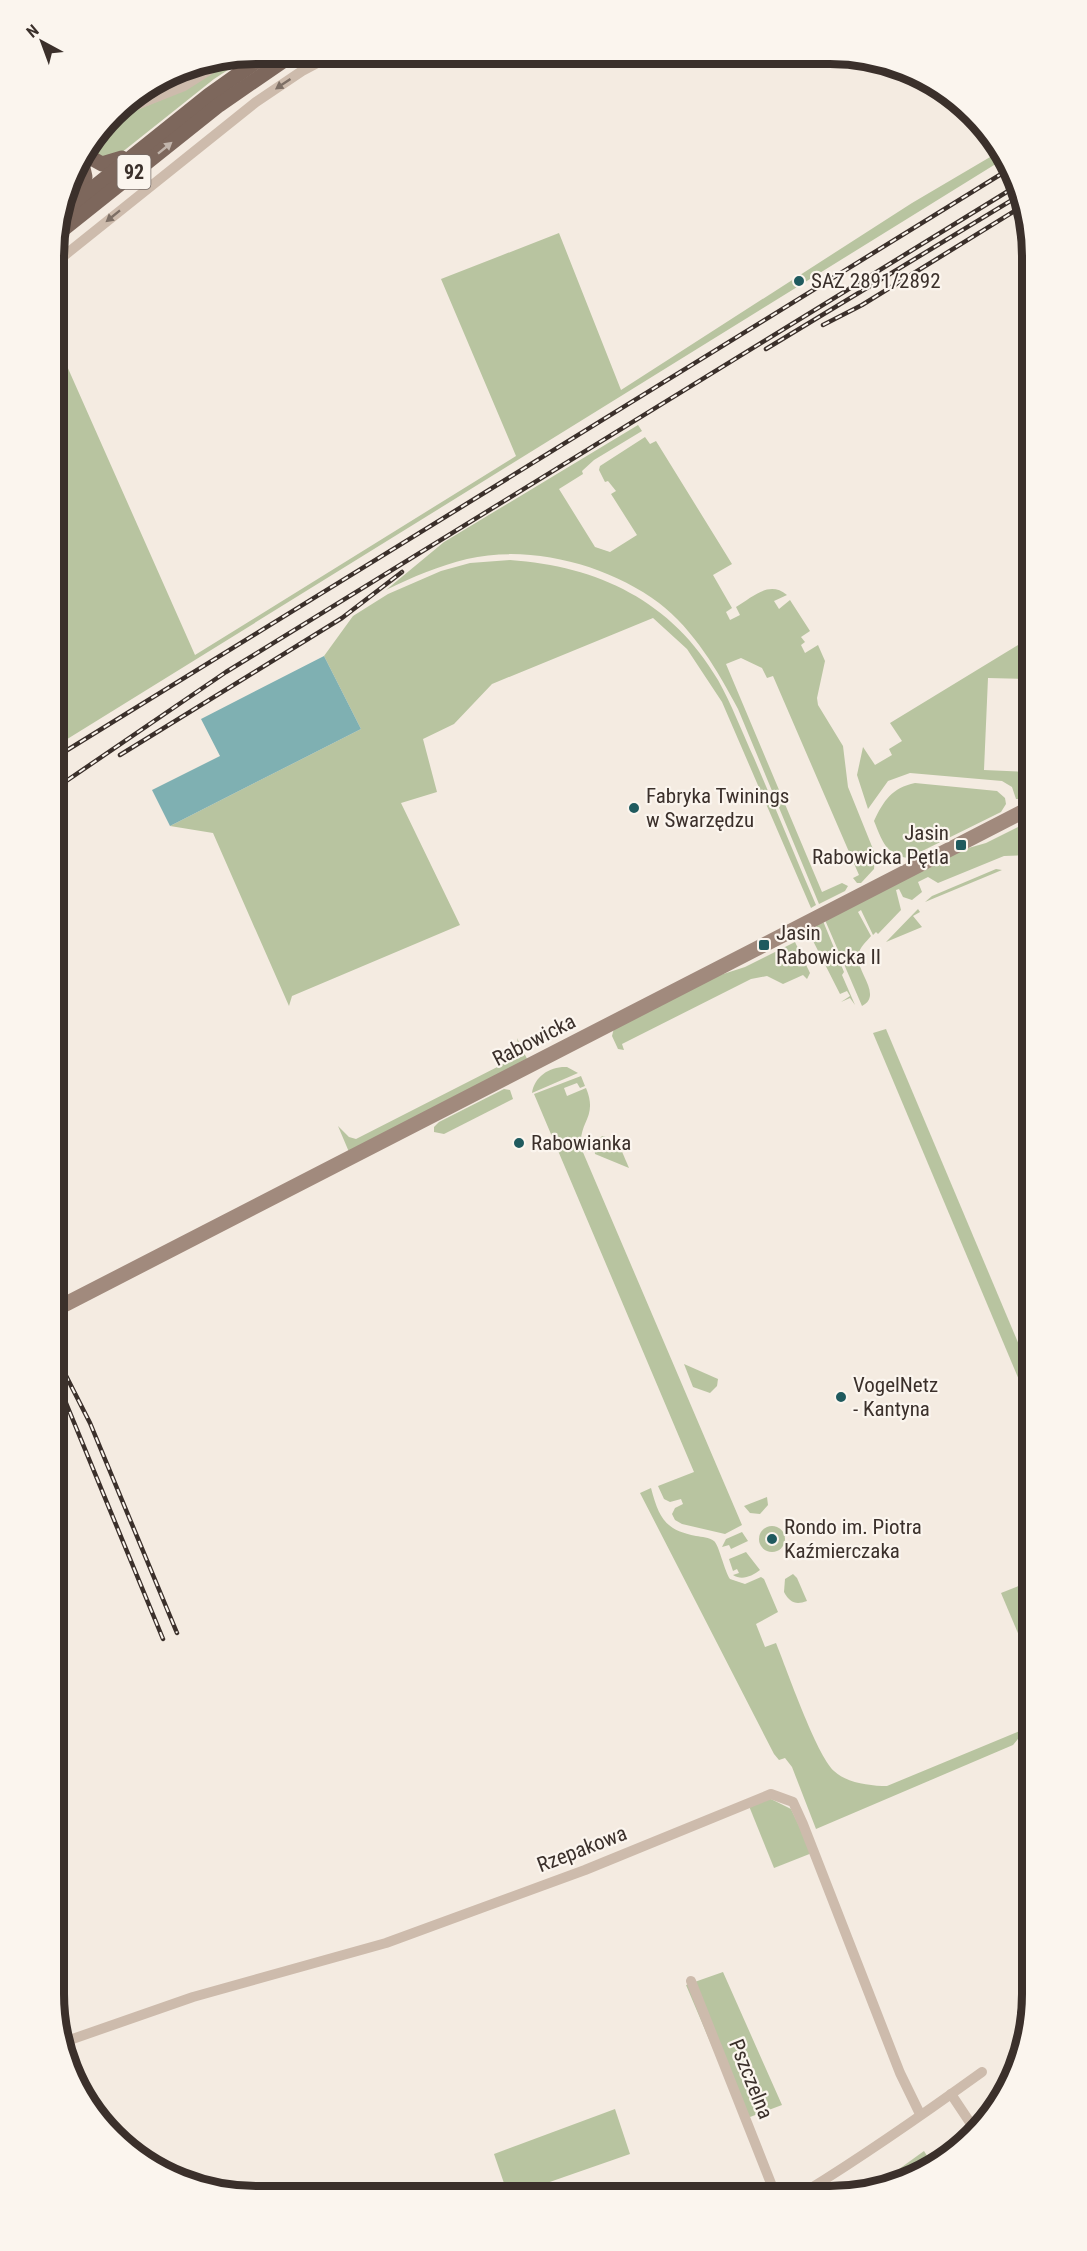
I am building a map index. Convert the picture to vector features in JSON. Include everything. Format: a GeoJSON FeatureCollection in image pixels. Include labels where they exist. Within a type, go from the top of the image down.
{"type":"FeatureCollection","features":[{"type":"Feature","properties":{"kind":"main road","name":"92"},"geometry":{"type":"LineString","coordinates":[[72,205],[216,90],[251,65]]}},
{"type":"Feature","properties":{"kind":"main road","name":"92"},"geometry":{"type":"LineString","coordinates":[[67,226],[219,105],[277,65]]}},
{"type":"Feature","properties":{"kind":"main road"},"geometry":{"type":"LineString","coordinates":[[92,158],[106,164],[139,151]]}},
{"type":"Feature","properties":{"kind":"main road"},"geometry":{"type":"LineString","coordinates":[[74,197],[82,186],[85,177],[84,172]]}},
{"type":"Feature","properties":{"kind":"street"},"geometry":{"type":"LineString","coordinates":[[65,254],[256,102],[314,65]]}},
{"type":"Feature","properties":{"kind":"street"},"geometry":{"type":"LineString","coordinates":[[152,95],[184,86],[208,71]]}},
{"type":"Feature","properties":{"kind":"street","name":"Rabowicka"},"geometry":{"type":"LineString","coordinates":[[65,1304],[1022,812]]}},
{"type":"Feature","properties":{"kind":"street","name":"Rzepakowa"},"geometry":{"type":"LineString","coordinates":[[70,2040],[193,1997],[386,1943],[585,1870],[771,1794],[792,1802],[803,1824],[900,2073],[920,2114]]}},
{"type":"Feature","properties":{"kind":"street","name":"Pszczelna"},"geometry":{"type":"LineString","coordinates":[[691,1981],[772,2186]]}},
{"type":"Feature","properties":{"kind":"street"},"geometry":{"type":"LineString","coordinates":[[814,2186],[896,2134],[920,2114],[982,2072]]}},
{"type":"Feature","properties":{"kind":"street"},"geometry":{"type":"LineString","coordinates":[[951,2094],[971,2125]]}},
{"type":"Feature","properties":{"kind":"green space"},"geometry":{"type":"Polygon","coordinates":[[[234,66],[214,79],[121,153],[104,160],[95,153],[104,139],[129,113],[187,89],[219,69],[234,66]]]}},
{"type":"Feature","properties":{"kind":"green space"},"geometry":{"type":"Polygon","coordinates":[[[994,155],[997,160],[998,162],[65,740],[65,362],[195,655],[516,456],[441,279],[559,233],[621,390],[912,203],[994,155]]]}},
{"type":"Feature","properties":{"kind":"green space"},"geometry":{"type":"Polygon","coordinates":[[[638,425],[642,431],[594,460],[582,471],[583,474],[559,489],[595,547],[610,552],[637,535],[611,494],[616,491],[608,481],[605,482],[599,470],[600,466],[645,437],[650,444],[656,441],[732,564],[713,575],[732,608],[726,612],[730,620],[740,615],[736,607],[761,592],[774,589],[787,595],[774,601],[779,609],[790,600],[810,631],[801,637],[805,642],[801,645],[805,653],[818,645],[825,661],[817,698],[818,705],[843,746],[848,787],[875,854],[874,869],[861,883],[857,883],[853,878],[859,875],[773,676],[767,678],[762,668],[741,658],[726,664],[822,892],[842,883],[848,886],[845,891],[819,904],[738,709],[694,638],[659,603],[639,590],[592,568],[542,556],[516,554],[467,559],[426,572],[386,590],[444,542],[638,425]]]}},
{"type":"Feature","properties":{"kind":"green space"},"geometry":{"type":"Polygon","coordinates":[[[510,560],[573,570],[630,593],[655,609],[699,652],[718,680],[732,709],[816,905],[811,908],[722,702],[687,649],[653,618],[492,684],[454,724],[423,739],[437,792],[401,803],[460,925],[292,996],[289,1006],[213,833],[170,826],[361,729],[324,656],[353,616],[388,594],[441,571],[470,563],[510,560]]]}},
{"type":"Feature","properties":{"kind":"green space"},"geometry":{"type":"Polygon","coordinates":[[[1022,643],[1022,679],[988,678],[984,770],[1022,772],[1022,799],[1016,799],[1012,787],[1002,781],[910,773],[888,781],[868,809],[857,775],[863,747],[875,765],[892,755],[889,749],[902,741],[890,723],[1022,643]]]}},
{"type":"Feature","properties":{"kind":"green space"},"geometry":{"type":"Polygon","coordinates":[[[915,783],[997,791],[1005,798],[1006,804],[1001,812],[908,858],[889,850],[874,821],[890,796],[900,788],[915,783]]]}},
{"type":"Feature","properties":{"kind":"green space"},"geometry":{"type":"Polygon","coordinates":[[[1022,825],[1022,855],[1004,856],[938,883],[928,877],[918,882],[922,892],[912,900],[903,897],[899,889],[896,890],[901,910],[878,934],[876,932],[873,935],[861,910],[858,912],[871,936],[858,955],[858,962],[870,996],[862,1006],[825,920],[965,849],[986,843],[1022,825]]]}},
{"type":"Feature","properties":{"kind":"green space"},"geometry":{"type":"Polygon","coordinates":[[[996,869],[1002,870],[925,902],[932,896],[996,869]]]}},
{"type":"Feature","properties":{"kind":"green space"},"geometry":{"type":"Polygon","coordinates":[[[918,909],[920,912],[913,916],[922,927],[886,942],[918,909]]]}},
{"type":"Feature","properties":{"kind":"green space"},"geometry":{"type":"Polygon","coordinates":[[[823,921],[855,1005],[850,998],[841,1002],[850,996],[847,991],[840,994],[808,931],[823,921]]]}},
{"type":"Feature","properties":{"kind":"green space"},"geometry":{"type":"Polygon","coordinates":[[[795,942],[810,973],[807,979],[803,975],[783,984],[767,976],[751,979],[622,1044],[624,1050],[618,1049],[612,1036],[614,1028],[714,977],[745,967],[795,942]]]}},
{"type":"Feature","properties":{"kind":"green space"},"geometry":{"type":"Polygon","coordinates":[[[886,1029],[1022,1352],[1022,1387],[873,1033],[886,1029]]]}},
{"type":"Feature","properties":{"kind":"green space"},"geometry":{"type":"Polygon","coordinates":[[[517,1038],[528,1061],[349,1152],[338,1126],[349,1137],[356,1139],[515,1058],[519,1051],[517,1038]]]}},
{"type":"Feature","properties":{"kind":"green space"},"geometry":{"type":"Polygon","coordinates":[[[567,1067],[578,1073],[532,1093],[536,1082],[544,1073],[555,1068],[567,1067]]]}},
{"type":"Feature","properties":{"kind":"green space"},"geometry":{"type":"Polygon","coordinates":[[[581,1076],[585,1086],[580,1088],[577,1083],[564,1088],[567,1096],[586,1088],[589,1098],[589,1114],[582,1133],[582,1150],[742,1525],[725,1534],[682,1524],[675,1520],[672,1514],[675,1508],[683,1504],[681,1499],[670,1502],[664,1499],[658,1486],[694,1472],[534,1094],[581,1076]]]}},
{"type":"Feature","properties":{"kind":"green space"},"geometry":{"type":"Polygon","coordinates":[[[504,1089],[510,1090],[513,1099],[444,1134],[434,1132],[434,1127],[439,1122],[504,1089]]]}},
{"type":"Feature","properties":{"kind":"green space"},"geometry":{"type":"Polygon","coordinates":[[[602,1136],[617,1140],[629,1168],[595,1154],[594,1145],[602,1136]]]}},
{"type":"Feature","properties":{"kind":"green space"},"geometry":{"type":"Polygon","coordinates":[[[684,1364],[718,1379],[717,1386],[710,1393],[693,1387],[684,1364]]]}},
{"type":"Feature","properties":{"kind":"green space"},"geometry":{"type":"Polygon","coordinates":[[[651,1488],[661,1515],[670,1526],[714,1541],[730,1579],[745,1584],[761,1577],[764,1579],[778,1612],[756,1624],[765,1647],[776,1643],[819,1748],[827,1762],[839,1775],[859,1783],[887,1786],[1022,1730],[1022,1734],[1013,1745],[816,1829],[792,1767],[785,1758],[779,1760],[774,1754],[640,1493],[651,1488]]]}},
{"type":"Feature","properties":{"kind":"green space"},"geometry":{"type":"Polygon","coordinates":[[[767,1497],[768,1505],[760,1514],[750,1513],[744,1506],[767,1497]]]}},
{"type":"Feature","properties":{"kind":"green space"},"geometry":{"type":"Polygon","coordinates":[[[772,1526],[781,1530],[785,1539],[781,1548],[772,1552],[763,1548],[759,1539],[763,1530],[772,1526]]]}},
{"type":"Feature","properties":{"kind":"green space"},"geometry":{"type":"Polygon","coordinates":[[[742,1532],[748,1541],[731,1549],[729,1545],[722,1547],[726,1539],[742,1532]]]}},
{"type":"Feature","properties":{"kind":"green space"},"geometry":{"type":"Polygon","coordinates":[[[746,1552],[760,1570],[747,1577],[736,1577],[733,1575],[739,1573],[737,1569],[733,1571],[729,1559],[746,1552]]]}},
{"type":"Feature","properties":{"kind":"green space"},"geometry":{"type":"Polygon","coordinates":[[[793,1574],[807,1601],[794,1602],[784,1592],[785,1579],[793,1574]]]}},
{"type":"Feature","properties":{"kind":"green space"},"geometry":{"type":"Polygon","coordinates":[[[1022,1585],[1022,1643],[1001,1593],[1022,1585]]]}},
{"type":"Feature","properties":{"kind":"green space"},"geometry":{"type":"Polygon","coordinates":[[[769,1798],[791,1809],[812,1853],[774,1868],[749,1806],[769,1798]]]}},
{"type":"Feature","properties":{"kind":"green space"},"geometry":{"type":"Polygon","coordinates":[[[723,1972],[782,2105],[750,2117],[745,2124],[686,1985],[723,1972]]]}},
{"type":"Feature","properties":{"kind":"green space"},"geometry":{"type":"Polygon","coordinates":[[[615,2109],[630,2154],[538,2186],[505,2186],[494,2154],[615,2109]]]}},
{"type":"Feature","properties":{"kind":"green space"},"geometry":{"type":"Polygon","coordinates":[[[924,2151],[929,2159],[916,2167],[887,2178],[924,2151]]]}},
{"type":"Feature","properties":{"kind":"water"},"geometry":{"type":"Polygon","coordinates":[[[324,656],[361,729],[170,826],[152,790],[220,756],[201,719],[324,656]]]}},
{"type":"Feature","properties":{"kind":"railway"},"geometry":{"type":"LineString","coordinates":[[65,751],[1003,173]]}},
{"type":"Feature","properties":{"kind":"railway"},"geometry":{"type":"LineString","coordinates":[[65,782],[226,672],[1010,190]]}},
{"type":"Feature","properties":{"kind":"railway"},"geometry":{"type":"LineString","coordinates":[[766,349],[1013,199]]}},
{"type":"Feature","properties":{"kind":"railway"},"geometry":{"type":"LineString","coordinates":[[823,325],[862,305],[1017,210]]}},
{"type":"Feature","properties":{"kind":"railway"},"geometry":{"type":"LineString","coordinates":[[120,755],[342,618],[402,572]]}},
{"type":"Feature","properties":{"kind":"railway"},"geometry":{"type":"LineString","coordinates":[[65,1374],[90,1423],[177,1633]]}},
{"type":"Feature","properties":{"kind":"railway"},"geometry":{"type":"LineString","coordinates":[[65,1401],[163,1639]]}},
{"type":"Feature","properties":{"kind":"place","name":"SAZ 2891/2892"},"geometry":{"type":"Point","coordinates":[799,281]}},
{"type":"Feature","properties":{"kind":"place","name":"Fabryka Twinings w Swarzędzu"},"geometry":{"type":"Point","coordinates":[634,808]}},
{"type":"Feature","properties":{"kind":"place","name":"Jasin Rabowicka Pętla"},"geometry":{"type":"Point","coordinates":[961,845]}},
{"type":"Feature","properties":{"kind":"place","name":"Jasin Rabowicka II"},"geometry":{"type":"Point","coordinates":[764,945]}},
{"type":"Feature","properties":{"kind":"place","name":"Rabowianka"},"geometry":{"type":"Point","coordinates":[519,1143]}},
{"type":"Feature","properties":{"kind":"place","name":"VogelNetz - Kantyna"},"geometry":{"type":"Point","coordinates":[841,1397]}},
{"type":"Feature","properties":{"kind":"place","name":"Rondo im. Piotra Kaźmierczaka"},"geometry":{"type":"Point","coordinates":[772,1539]}}]}
